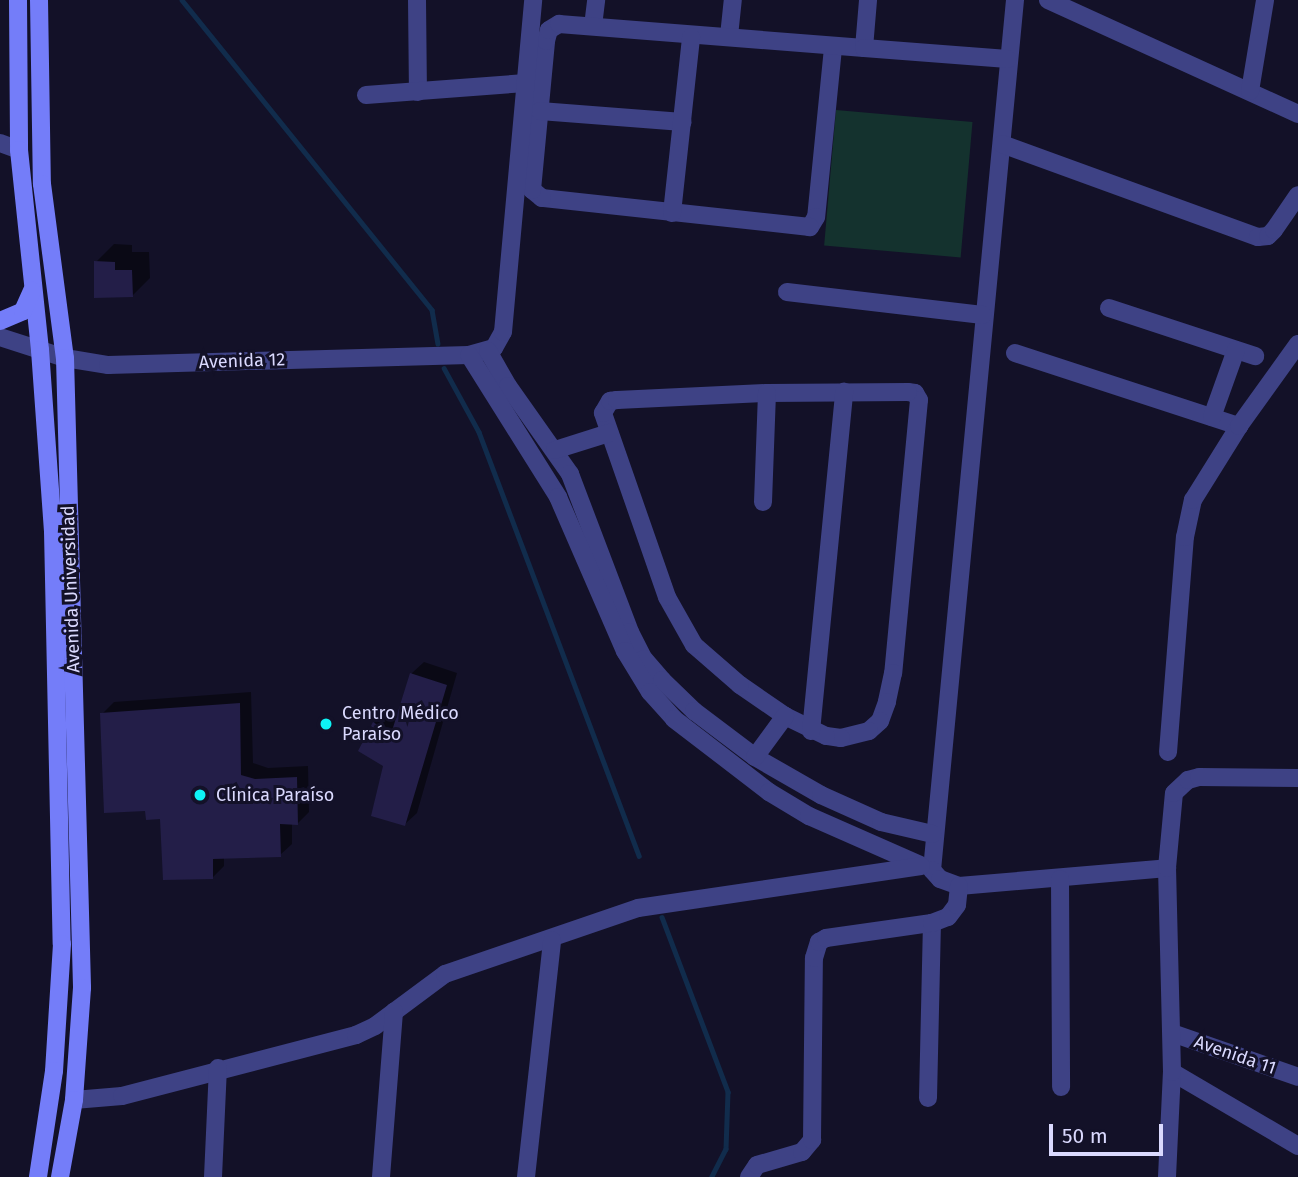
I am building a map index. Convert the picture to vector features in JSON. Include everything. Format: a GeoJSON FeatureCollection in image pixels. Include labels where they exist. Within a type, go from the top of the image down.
{"type":"FeatureCollection","features":[{"type":"Feature","properties":{"kind":"street","name":"Avenida Universidad"},"geometry":{"type":"LineString","coordinates":[[18,0],[19,150],[40,350],[53,531],[62,944],[54,1071],[38,1177]]}},
{"type":"Feature","properties":{"kind":"street","name":"Avenida Universidad"},"geometry":{"type":"LineString","coordinates":[[38,0],[42,184],[65,358],[82,988],[74,1100],[60,1177]]}},
{"type":"Feature","properties":{"kind":"street"},"geometry":{"type":"LineString","coordinates":[[416,0],[418,92]]}},
{"type":"Feature","properties":{"kind":"street"},"geometry":{"type":"LineString","coordinates":[[533,0],[503,332],[495,348],[488,351],[508,386],[555,450],[580,496],[630,632],[644,659],[694,711],[755,757],[853,812],[881,822],[933,834]]}},
{"type":"Feature","properties":{"kind":"street"},"geometry":{"type":"LineString","coordinates":[[593,26],[596,0]]}},
{"type":"Feature","properties":{"kind":"street"},"geometry":{"type":"LineString","coordinates":[[729,36],[733,0]]}},
{"type":"Feature","properties":{"kind":"street"},"geometry":{"type":"LineString","coordinates":[[864,48],[869,0]]}},
{"type":"Feature","properties":{"kind":"street"},"geometry":{"type":"LineString","coordinates":[[926,868],[933,834],[1015,0]]}},
{"type":"Feature","properties":{"kind":"street"},"geometry":{"type":"LineString","coordinates":[[1048,0],[1298,114]]}},
{"type":"Feature","properties":{"kind":"street"},"geometry":{"type":"LineString","coordinates":[[1250,91],[1265,0]]}},
{"type":"Feature","properties":{"kind":"street"},"geometry":{"type":"LineString","coordinates":[[833,48],[814,223],[804,228],[542,198],[533,190],[532,176],[549,30],[559,24],[691,37],[729,36],[833,48],[1008,59]]}},
{"type":"Feature","properties":{"kind":"street"},"geometry":{"type":"LineString","coordinates":[[672,213],[691,37]]}},
{"type":"Feature","properties":{"kind":"street"},"geometry":{"type":"LineString","coordinates":[[366,95],[526,83]]}},
{"type":"Feature","properties":{"kind":"street"},"geometry":{"type":"LineString","coordinates":[[540,111],[683,122]]}},
{"type":"Feature","properties":{"kind":"street"},"geometry":{"type":"LineString","coordinates":[[0,143],[19,150]]}},
{"type":"Feature","properties":{"kind":"street"},"geometry":{"type":"LineString","coordinates":[[1002,144],[1258,237],[1268,236],[1274,230],[1298,195]]}},
{"type":"Feature","properties":{"kind":"street"},"geometry":{"type":"LineString","coordinates":[[0,321],[23,311],[34,288]]}},
{"type":"Feature","properties":{"kind":"street"},"geometry":{"type":"LineString","coordinates":[[787,292],[983,314]]}},
{"type":"Feature","properties":{"kind":"street"},"geometry":{"type":"LineString","coordinates":[[1110,308],[1255,356]]}},
{"type":"Feature","properties":{"kind":"street","name":"Avenida 12"},"geometry":{"type":"LineString","coordinates":[[0,337],[65,358],[108,365],[469,355],[488,351]]}},
{"type":"Feature","properties":{"kind":"street"},"geometry":{"type":"LineString","coordinates":[[1168,752],[1189,514],[1201,482],[1298,344]]}},
{"type":"Feature","properties":{"kind":"street"},"geometry":{"type":"LineString","coordinates":[[1212,417],[1236,349]]}},
{"type":"Feature","properties":{"kind":"street"},"geometry":{"type":"LineString","coordinates":[[1015,353],[1239,426]]}},
{"type":"Feature","properties":{"kind":"street"},"geometry":{"type":"LineString","coordinates":[[469,355],[558,497],[625,651],[650,692],[674,719],[769,792],[809,817],[926,868],[940,879],[959,886],[1167,868]]}},
{"type":"Feature","properties":{"kind":"street"},"geometry":{"type":"LineString","coordinates":[[811,731],[844,392]]}},
{"type":"Feature","properties":{"kind":"street"},"geometry":{"type":"LineString","coordinates":[[908,392],[915,393],[919,401],[893,673],[880,721],[869,731],[841,738],[811,731],[785,716],[712,663],[694,645],[667,597],[603,413],[610,401],[767,393],[908,392]]}},
{"type":"Feature","properties":{"kind":"street"},"geometry":{"type":"LineString","coordinates":[[763,502],[767,393]]}},
{"type":"Feature","properties":{"kind":"street"},"geometry":{"type":"LineString","coordinates":[[555,450],[609,433]]}},
{"type":"Feature","properties":{"kind":"street"},"geometry":{"type":"LineString","coordinates":[[755,757],[785,716]]}},
{"type":"Feature","properties":{"kind":"street"},"geometry":{"type":"LineString","coordinates":[[1167,1177],[1172,1033],[1167,868],[1174,793],[1188,780],[1199,777],[1298,778]]}},
{"type":"Feature","properties":{"kind":"street"},"geometry":{"type":"LineString","coordinates":[[74,1100],[122,1096],[218,1068],[356,1034],[394,1012],[445,974],[552,940],[638,908],[926,868]]}},
{"type":"Feature","properties":{"kind":"street"},"geometry":{"type":"LineString","coordinates":[[1060,879],[1061,1087]]}},
{"type":"Feature","properties":{"kind":"street"},"geometry":{"type":"LineString","coordinates":[[748,1177],[757,1165],[802,1152],[811,1140],[814,958],[819,942],[825,938],[932,923],[954,912],[959,886]]}},
{"type":"Feature","properties":{"kind":"street"},"geometry":{"type":"LineString","coordinates":[[928,1098],[932,923]]}},
{"type":"Feature","properties":{"kind":"street"},"geometry":{"type":"LineString","coordinates":[[526,1177],[552,940]]}},
{"type":"Feature","properties":{"kind":"street"},"geometry":{"type":"LineString","coordinates":[[381,1177],[394,1012]]}},
{"type":"Feature","properties":{"kind":"street","name":"Avenida 11"},"geometry":{"type":"LineString","coordinates":[[1172,1033],[1298,1077]]}},
{"type":"Feature","properties":{"kind":"street"},"geometry":{"type":"LineString","coordinates":[[213,1177],[218,1068]]}},
{"type":"Feature","properties":{"kind":"street"},"geometry":{"type":"LineString","coordinates":[[1172,1072],[1298,1146]]}},
{"type":"Feature","properties":{"kind":"green space"},"geometry":{"type":"Polygon","coordinates":[[[836,110],[972,122],[961,257],[824,245],[836,110]]]}},
{"type":"Feature","properties":{"kind":"building"},"geometry":{"type":"Polygon","coordinates":[[[94,261],[115,262],[115,270],[132,270],[133,297],[94,298],[94,261]]]}},
{"type":"Feature","properties":{"kind":"building"},"geometry":{"type":"Polygon","coordinates":[[[410,673],[447,685],[405,826],[371,816],[383,766],[358,751],[373,722],[391,734],[410,673]]]}},
{"type":"Feature","properties":{"kind":"building","name":"Clínica Paraíso"},"geometry":{"type":"Polygon","coordinates":[[[240,703],[241,775],[255,779],[297,777],[298,825],[280,824],[281,857],[213,859],[213,879],[163,880],[160,819],[146,820],[145,811],[104,813],[100,713],[240,703]]]}},
{"type":"Feature","properties":{"kind":"waterway"},"geometry":{"type":"LineString","coordinates":[[182,0],[432,310],[438,343]]}},
{"type":"Feature","properties":{"kind":"waterway"},"geometry":{"type":"LineString","coordinates":[[444,368],[479,432],[639,856]]}},
{"type":"Feature","properties":{"kind":"waterway"},"geometry":{"type":"LineString","coordinates":[[662,917],[728,1092],[726,1149],[712,1177]]}},
{"type":"Feature","properties":{"kind":"place","name":"Centro Médico Paraíso"},"geometry":{"type":"Point","coordinates":[326,724]}},
{"type":"Feature","properties":{"kind":"place","name":"Clínica Paraíso"},"geometry":{"type":"Point","coordinates":[200,795]}}]}
